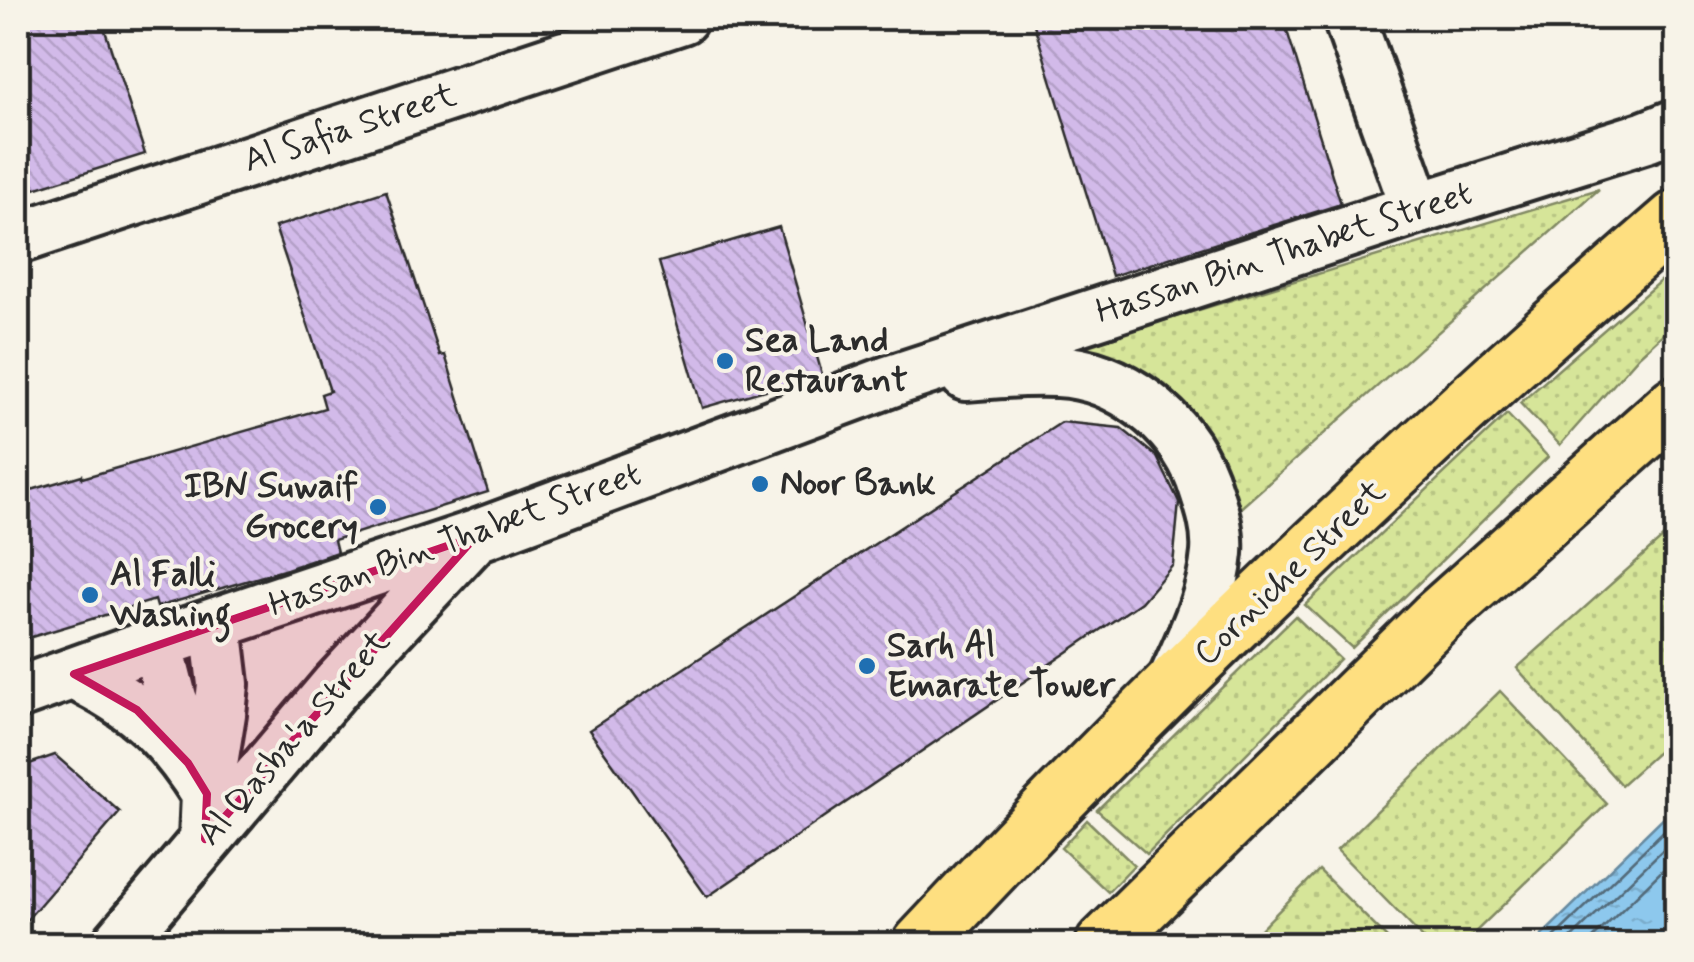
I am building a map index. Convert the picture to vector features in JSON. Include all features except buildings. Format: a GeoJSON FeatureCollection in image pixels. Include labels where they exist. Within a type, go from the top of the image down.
{"type":"FeatureCollection","features":[{"type":"Feature","properties":{"kind":"main road","name":"Corniche Street"},"geometry":{"type":"LineString","coordinates":[[921,944],[1082,773],[1288,573],[1532,344],[1676,219]]}},
{"type":"Feature","properties":{"kind":"main road"},"geometry":{"type":"LineString","coordinates":[[1104,944],[1435,619],[1676,404]]}},
{"type":"Feature","properties":{"kind":"street","name":"Al Safia Street"},"geometry":{"type":"LineString","coordinates":[[18,238],[682,18]]}},
{"type":"Feature","properties":{"kind":"street"},"geometry":{"type":"LineString","coordinates":[[1349,18],[1416,209]]}},
{"type":"Feature","properties":{"kind":"street","name":"Hassan Bin Thabet Street"},"geometry":{"type":"LineString","coordinates":[[18,693],[476,536],[891,381],[1676,126]]}},
{"type":"Feature","properties":{"kind":"street","name":"Hassan Bin Thabet Street"},"geometry":{"type":"LineString","coordinates":[[891,381],[1061,371],[1119,389],[1145,404],[1180,438],[1194,458],[1210,504],[1217,551],[1200,620],[1171,688]]}},
{"type":"Feature","properties":{"kind":"street","name":"Al Qasba'a Street"},"geometry":{"type":"LineString","coordinates":[[118,944],[159,923],[206,816],[476,536]]}},
{"type":"Feature","properties":{"kind":"street"},"geometry":{"type":"LineString","coordinates":[[206,816],[223,684],[216,624]]}},
{"type":"Feature","properties":{"kind":"street"},"geometry":{"type":"LineString","coordinates":[[157,643],[206,816]]}},
{"type":"Feature","properties":{"kind":"street"},"geometry":{"type":"LineString","coordinates":[[74,674],[137,710],[176,749],[206,816]]}},
{"type":"Feature","properties":{"kind":"highlighted area"},"geometry":{"type":"Polygon","coordinates":[[[476,536],[205,839],[207,794],[188,763],[137,710],[74,674],[476,536]]]}},
{"type":"Feature","properties":{"kind":"green space"},"geometry":{"type":"Polygon","coordinates":[[[1599,189],[1235,513],[1222,462],[1187,405],[1151,379],[1083,345],[1599,189]]]}},
{"type":"Feature","properties":{"kind":"green space"},"geometry":{"type":"Polygon","coordinates":[[[1676,267],[1676,322],[1640,355],[1560,445],[1520,403],[1676,267]]]}},
{"type":"Feature","properties":{"kind":"green space"},"geometry":{"type":"Polygon","coordinates":[[[1507,414],[1548,457],[1352,648],[1305,605],[1507,414]]]}},
{"type":"Feature","properties":{"kind":"green space"},"geometry":{"type":"Polygon","coordinates":[[[1676,526],[1676,736],[1621,785],[1517,668],[1676,526]]]}},
{"type":"Feature","properties":{"kind":"green space"},"geometry":{"type":"Polygon","coordinates":[[[1295,616],[1340,659],[1147,854],[1097,810],[1295,616]]]}},
{"type":"Feature","properties":{"kind":"green space"},"geometry":{"type":"Polygon","coordinates":[[[1500,691],[1607,804],[1463,944],[1429,944],[1337,850],[1500,691]]]}},
{"type":"Feature","properties":{"kind":"green space"},"geometry":{"type":"Polygon","coordinates":[[[1087,820],[1134,865],[1108,892],[1061,848],[1087,820]]]}},
{"type":"Feature","properties":{"kind":"green space"},"geometry":{"type":"Polygon","coordinates":[[[1319,870],[1393,944],[1246,944],[1319,870]]]}},
{"type":"Feature","properties":{"kind":"water"},"geometry":{"type":"Polygon","coordinates":[[[1676,805],[1676,944],[1533,944],[1676,805]]]}},
{"type":"Feature","properties":{"kind":"place","name":"Sea Land Restaurant"},"geometry":{"type":"Point","coordinates":[725,361]}},
{"type":"Feature","properties":{"kind":"place","name":"Noor Bank"},"geometry":{"type":"Point","coordinates":[760,484]}},
{"type":"Feature","properties":{"kind":"place","name":"IBN Suwaif Grocery"},"geometry":{"type":"Point","coordinates":[378,507]}},
{"type":"Feature","properties":{"kind":"place","name":"Al Falli Washing"},"geometry":{"type":"Point","coordinates":[90,595]}},
{"type":"Feature","properties":{"kind":"place","name":"Sarh Al Emarate Tower"},"geometry":{"type":"Point","coordinates":[867,666]}}]}
